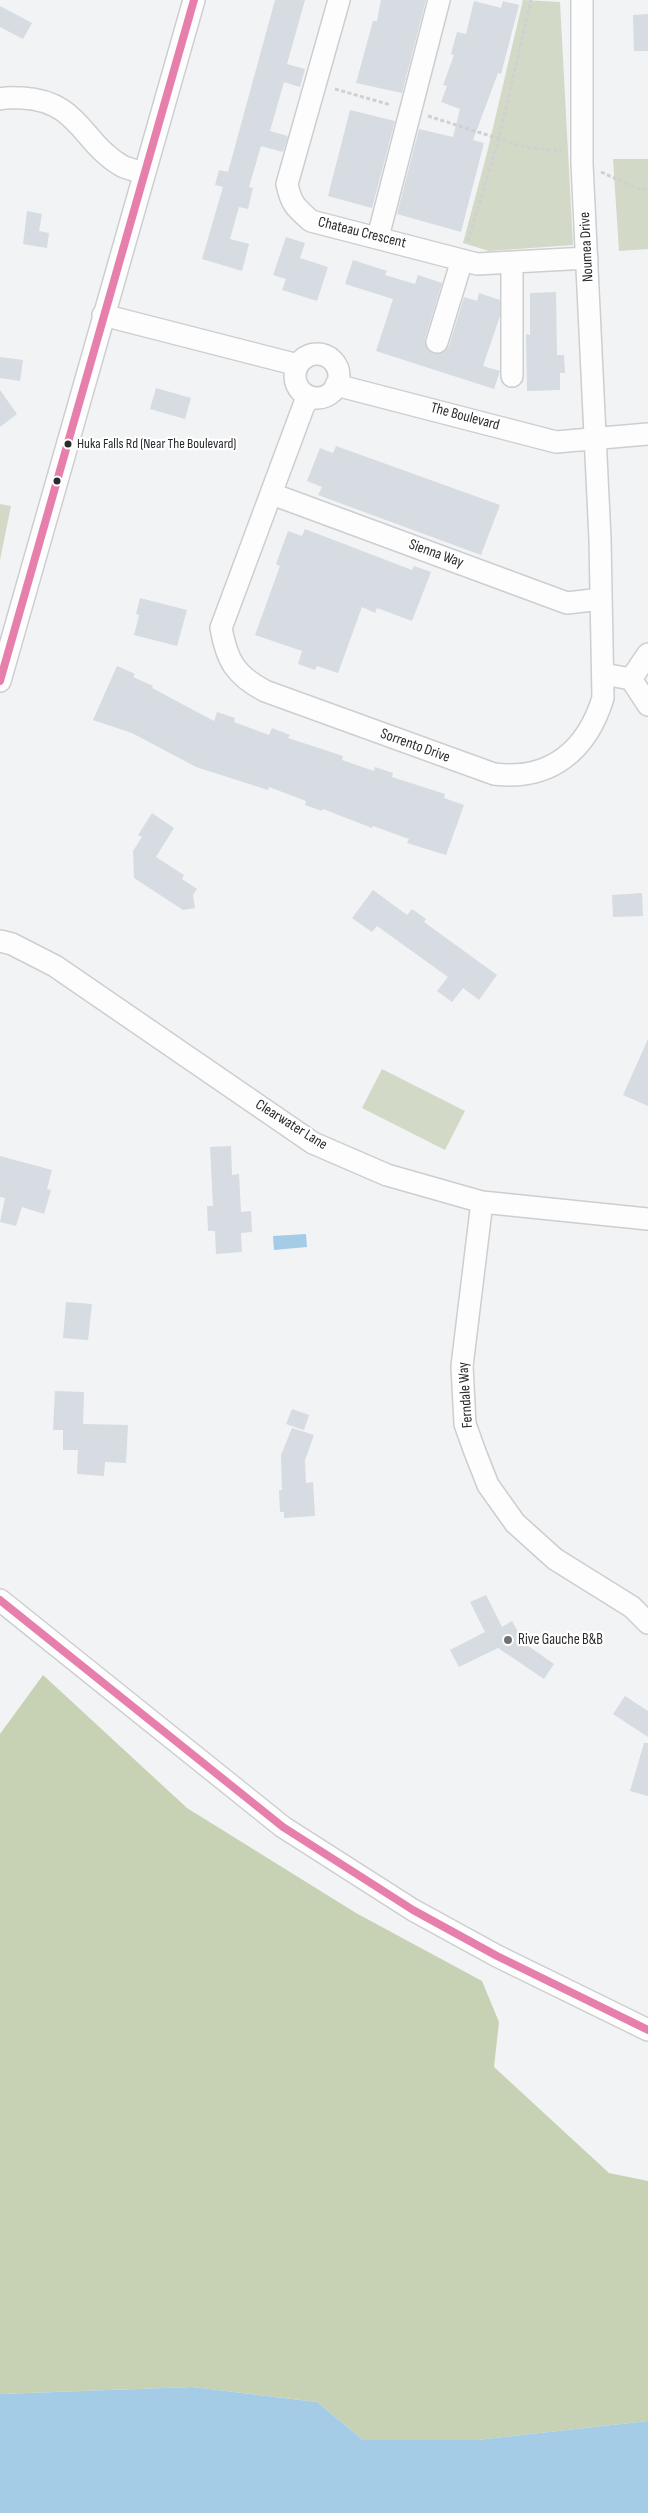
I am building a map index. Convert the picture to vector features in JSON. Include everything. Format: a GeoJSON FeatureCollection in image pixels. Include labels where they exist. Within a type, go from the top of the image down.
{"type":"FeatureCollection","features":[{"type":"Feature","properties":{"kind":"street"},"geometry":{"type":"LineString","coordinates":[[0,681],[6,640],[194,0]]}},
{"type":"Feature","properties":{"kind":"street","name":"Chateau Crescent"},"geometry":{"type":"LineString","coordinates":[[339,0],[314,82],[287,184],[291,201],[312,221],[477,264],[512,264],[588,258]]}},
{"type":"Feature","properties":{"kind":"street"},"geometry":{"type":"LineString","coordinates":[[378,237],[439,0]]}},
{"type":"Feature","properties":{"kind":"street","name":"Noumea Drive"},"geometry":{"type":"LineString","coordinates":[[582,0],[582,157],[595,440]]}},
{"type":"Feature","properties":{"kind":"street"},"geometry":{"type":"LineString","coordinates":[[0,98],[33,99],[59,107],[79,124],[104,152],[123,166],[144,173]]}},
{"type":"Feature","properties":{"kind":"street"},"geometry":{"type":"LineString","coordinates":[[437,342],[462,260]]}},
{"type":"Feature","properties":{"kind":"street"},"geometry":{"type":"LineString","coordinates":[[512,264],[512,376]]}},
{"type":"Feature","properties":{"kind":"street"},"geometry":{"type":"LineString","coordinates":[[103,315],[298,365]]}},
{"type":"Feature","properties":{"kind":"street"},"geometry":{"type":"LineString","coordinates":[[309,355],[324,355],[336,364],[339,378],[336,385],[326,395],[311,396],[299,387],[296,380],[298,365],[309,355]]}},
{"type":"Feature","properties":{"kind":"street","name":"The Boulevard"},"geometry":{"type":"LineString","coordinates":[[336,385],[556,442],[595,440]]}},
{"type":"Feature","properties":{"kind":"street","name":"Sorrento Drive"},"geometry":{"type":"LineString","coordinates":[[311,396],[304,405],[222,628],[225,646],[233,667],[249,682],[265,691],[477,768],[512,776],[544,769],[562,761],[576,749],[597,717],[603,698],[595,440]]}},
{"type":"Feature","properties":{"kind":"street"},"geometry":{"type":"LineString","coordinates":[[595,440],[648,434]]}},
{"type":"Feature","properties":{"kind":"street","name":"Sienna Way"},"geometry":{"type":"LineString","coordinates":[[272,494],[567,603],[601,599]]}},
{"type":"Feature","properties":{"kind":"street"},"geometry":{"type":"LineString","coordinates":[[631,679],[648,654]]}},
{"type":"Feature","properties":{"kind":"street"},"geometry":{"type":"LineString","coordinates":[[603,674],[631,679],[648,705]]}},
{"type":"Feature","properties":{"kind":"street","name":"Clearwater Lane"},"geometry":{"type":"LineString","coordinates":[[0,941],[12,944],[55,966],[314,1142],[387,1175],[482,1202],[648,1219]]}},
{"type":"Feature","properties":{"kind":"street","name":"Ferndale Way"},"geometry":{"type":"LineString","coordinates":[[482,1202],[462,1366],[465,1424],[488,1485],[515,1523],[555,1559],[640,1609],[648,1623]]}},
{"type":"Feature","properties":{"kind":"street"},"geometry":{"type":"LineString","coordinates":[[0,1600],[283,1827],[413,1910],[497,1956],[648,2030]]}},
{"type":"Feature","properties":{"kind":"path"},"geometry":{"type":"LineString","coordinates":[[462,260],[499,139],[532,0]]}},
{"type":"Feature","properties":{"kind":"path"},"geometry":{"type":"LineString","coordinates":[[314,82],[499,139],[582,157],[639,189],[648,189]]}},
{"type":"Feature","properties":{"kind":"green space"},"geometry":{"type":"Polygon","coordinates":[[[523,0],[560,2],[573,245],[489,251],[463,243],[487,153],[523,0]]]}},
{"type":"Feature","properties":{"kind":"green space"},"geometry":{"type":"Polygon","coordinates":[[[613,159],[648,159],[648,249],[619,251],[613,159]]]}},
{"type":"Feature","properties":{"kind":"green space"},"geometry":{"type":"Polygon","coordinates":[[[0,504],[11,506],[0,560],[0,504]]]}},
{"type":"Feature","properties":{"kind":"green space"},"geometry":{"type":"Polygon","coordinates":[[[382,1069],[465,1111],[445,1150],[362,1108],[382,1069]]]}},
{"type":"Feature","properties":{"kind":"green space"},"geometry":{"type":"Polygon","coordinates":[[[43,1675],[187,1808],[356,1913],[482,1981],[499,2022],[494,2067],[609,2173],[648,2181],[648,2421],[477,2440],[363,2440],[317,2402],[192,2387],[0,2394],[0,1734],[43,1675]]]}},
{"type":"Feature","properties":{"kind":"water"},"geometry":{"type":"Polygon","coordinates":[[[306,1234],[307,1247],[274,1250],[273,1236],[306,1234]]]}},
{"type":"Feature","properties":{"kind":"water"},"geometry":{"type":"Polygon","coordinates":[[[192,2387],[317,2402],[363,2440],[477,2440],[648,2421],[648,2513],[0,2513],[0,2394],[192,2387]]]}},
{"type":"Feature","properties":{"kind":"building"},"geometry":{"type":"Polygon","coordinates":[[[275,0],[305,0],[287,64],[305,69],[300,87],[284,82],[270,131],[288,136],[283,152],[261,146],[249,187],[253,188],[248,209],[239,207],[230,239],[249,244],[242,271],[202,259],[223,187],[215,185],[219,170],[228,172],[275,0]]]}},
{"type":"Feature","properties":{"kind":"building"},"geometry":{"type":"Polygon","coordinates":[[[381,0],[426,0],[402,93],[356,83],[373,21],[377,21],[381,0]]]}},
{"type":"Feature","properties":{"kind":"building"},"geometry":{"type":"Polygon","coordinates":[[[474,1],[501,8],[503,1],[519,5],[501,74],[498,73],[473,140],[484,143],[461,232],[397,214],[419,129],[453,137],[460,109],[441,102],[447,86],[443,85],[454,55],[451,54],[457,32],[466,34],[474,1]]]}},
{"type":"Feature","properties":{"kind":"building"},"geometry":{"type":"Polygon","coordinates":[[[0,6],[32,23],[23,39],[0,27],[0,6]]]}},
{"type":"Feature","properties":{"kind":"building"},"geometry":{"type":"Polygon","coordinates":[[[648,14],[648,51],[634,51],[633,15],[648,14]]]}},
{"type":"Feature","properties":{"kind":"building"},"geometry":{"type":"Polygon","coordinates":[[[350,110],[395,121],[372,208],[328,196],[350,110]]]}},
{"type":"Feature","properties":{"kind":"building"},"geometry":{"type":"Polygon","coordinates":[[[27,211],[42,214],[39,231],[49,233],[47,248],[23,244],[27,211]]]}},
{"type":"Feature","properties":{"kind":"building"},"geometry":{"type":"Polygon","coordinates":[[[286,237],[305,243],[300,258],[328,267],[317,301],[282,290],[286,279],[273,275],[286,237]]]}},
{"type":"Feature","properties":{"kind":"building"},"geometry":{"type":"Polygon","coordinates":[[[353,260],[387,271],[385,275],[415,284],[418,275],[442,283],[425,339],[428,350],[434,354],[445,351],[449,346],[464,297],[477,301],[479,293],[500,300],[500,316],[483,366],[500,371],[494,389],[376,351],[393,299],[345,284],[353,260]]]}},
{"type":"Feature","properties":{"kind":"building"},"geometry":{"type":"Polygon","coordinates":[[[556,292],[557,355],[564,355],[565,373],[560,373],[560,390],[527,391],[526,334],[530,335],[530,293],[556,292]]]}},
{"type":"Feature","properties":{"kind":"building"},"geometry":{"type":"Polygon","coordinates":[[[0,357],[23,360],[20,381],[0,378],[0,357]]]}},
{"type":"Feature","properties":{"kind":"building"},"geometry":{"type":"Polygon","coordinates":[[[156,388],[191,398],[185,419],[150,409],[156,388]]]}},
{"type":"Feature","properties":{"kind":"building"},"geometry":{"type":"Polygon","coordinates":[[[0,390],[17,414],[0,427],[0,390]]]}},
{"type":"Feature","properties":{"kind":"building"},"geometry":{"type":"Polygon","coordinates":[[[336,446],[500,505],[481,555],[318,495],[322,487],[307,481],[320,448],[333,453],[336,446]]]}},
{"type":"Feature","properties":{"kind":"building"},"geometry":{"type":"Polygon","coordinates":[[[305,529],[412,570],[414,566],[431,572],[412,621],[377,608],[375,613],[362,607],[338,673],[317,666],[315,670],[298,664],[302,651],[255,635],[280,566],[276,564],[288,531],[302,536],[305,529]]]}},
{"type":"Feature","properties":{"kind":"building"},"geometry":{"type":"Polygon","coordinates":[[[140,598],[187,610],[177,646],[134,635],[139,615],[136,614],[140,598]]]}},
{"type":"Feature","properties":{"kind":"building"},"geometry":{"type":"Polygon","coordinates":[[[117,666],[135,674],[133,677],[153,686],[152,688],[214,721],[217,712],[235,718],[234,722],[269,735],[272,728],[290,735],[288,738],[343,756],[342,760],[374,771],[375,767],[393,773],[392,777],[445,794],[444,798],[464,805],[446,855],[407,843],[409,839],[373,826],[372,828],[323,809],[322,811],[305,805],[306,801],[269,787],[268,790],[196,767],[132,733],[93,720],[117,666]]]}},
{"type":"Feature","properties":{"kind":"building"},"geometry":{"type":"Polygon","coordinates":[[[152,813],[174,828],[156,857],[184,875],[182,879],[197,889],[193,895],[195,908],[183,910],[134,878],[133,851],[142,837],[138,835],[152,813]]]}},
{"type":"Feature","properties":{"kind":"building"},"geometry":{"type":"Polygon","coordinates":[[[373,890],[407,915],[412,909],[426,919],[424,922],[497,975],[479,1000],[463,988],[452,1002],[437,991],[448,977],[377,926],[372,932],[352,918],[373,890]]]}},
{"type":"Feature","properties":{"kind":"building"},"geometry":{"type":"Polygon","coordinates":[[[642,893],[643,916],[613,917],[612,895],[642,893]]]}},
{"type":"Feature","properties":{"kind":"building"},"geometry":{"type":"Polygon","coordinates":[[[648,1039],[648,1106],[623,1095],[648,1039]]]}},
{"type":"Feature","properties":{"kind":"building"},"geometry":{"type":"Polygon","coordinates":[[[231,1146],[232,1175],[239,1174],[241,1212],[251,1211],[252,1232],[241,1233],[242,1252],[216,1254],[215,1231],[208,1231],[207,1206],[213,1206],[210,1147],[231,1146]]]}},
{"type":"Feature","properties":{"kind":"building"},"geometry":{"type":"Polygon","coordinates":[[[0,1156],[52,1170],[47,1189],[51,1190],[44,1214],[22,1207],[16,1226],[0,1222],[5,1198],[0,1197],[0,1156]]]}},
{"type":"Feature","properties":{"kind":"building"},"geometry":{"type":"Polygon","coordinates":[[[66,1302],[92,1304],[88,1340],[63,1338],[66,1302]]]}},
{"type":"Feature","properties":{"kind":"building"},"geometry":{"type":"Polygon","coordinates":[[[55,1391],[84,1392],[83,1424],[128,1425],[126,1463],[105,1462],[104,1476],[77,1474],[78,1450],[63,1450],[63,1430],[53,1430],[55,1391]]]}},
{"type":"Feature","properties":{"kind":"building"},"geometry":{"type":"Polygon","coordinates":[[[292,1409],[309,1415],[304,1430],[286,1424],[292,1409]]]}},
{"type":"Feature","properties":{"kind":"building"},"geometry":{"type":"Polygon","coordinates":[[[292,1428],[314,1435],[305,1460],[306,1483],[313,1482],[315,1516],[284,1518],[284,1512],[280,1512],[279,1490],[282,1490],[281,1455],[292,1428]]]}},
{"type":"Feature","properties":{"kind":"building"},"geometry":{"type":"Polygon","coordinates":[[[486,1595],[502,1627],[512,1621],[524,1643],[554,1664],[544,1679],[498,1648],[459,1667],[450,1650],[485,1632],[470,1602],[486,1595]]]}},
{"type":"Feature","properties":{"kind":"building"},"geometry":{"type":"Polygon","coordinates":[[[625,1696],[648,1711],[648,1737],[613,1714],[625,1696]]]}},
{"type":"Feature","properties":{"kind":"building"},"geometry":{"type":"Polygon","coordinates":[[[644,1743],[648,1743],[648,1796],[630,1791],[644,1743]]]}},
{"type":"Feature","properties":{"kind":"transit line"},"geometry":{"type":"LineString","coordinates":[[0,681],[194,0]]}},
{"type":"Feature","properties":{"kind":"transit line"},"geometry":{"type":"LineString","coordinates":[[0,1600],[283,1827],[413,1910],[497,1956],[648,2030]]}},
{"type":"Feature","properties":{"kind":"place","name":"Huka Falls Rd (Near The Boulevard)"},"geometry":{"type":"Point","coordinates":[68,444]}},
{"type":"Feature","properties":{"kind":"place","name":"Rive Gauche B&B"},"geometry":{"type":"Point","coordinates":[508,1640]}}]}
